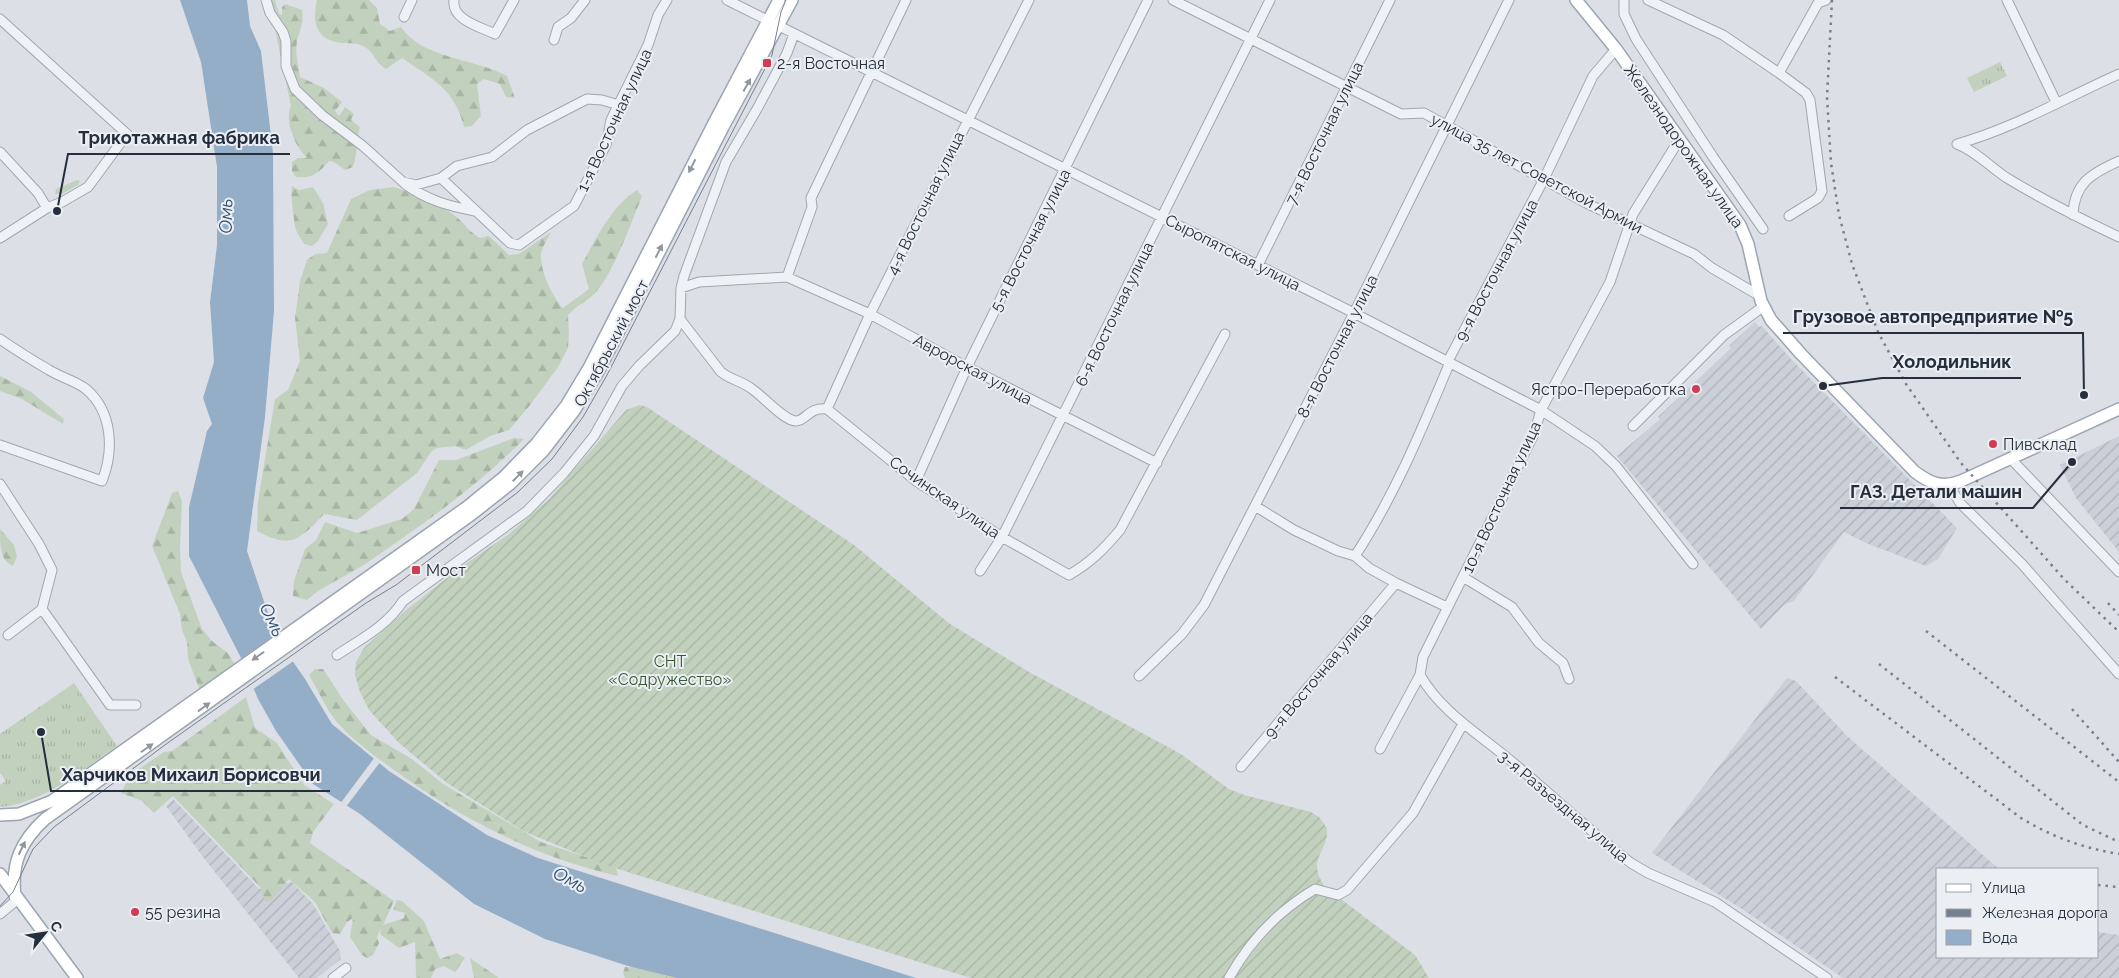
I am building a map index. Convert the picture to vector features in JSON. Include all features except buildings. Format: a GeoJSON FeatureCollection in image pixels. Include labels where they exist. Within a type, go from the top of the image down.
{"type":"FeatureCollection","features":[{"type":"Feature","properties":{"kind":"main road"},"geometry":{"type":"LineString","coordinates":[[718,125],[779,0]]}},
{"type":"Feature","properties":{"kind":"main road"},"geometry":{"type":"LineString","coordinates":[[718,125],[779,26],[792,0]]}},
{"type":"Feature","properties":{"kind":"main road","name":"Железнодорожная улица"},"geometry":{"type":"LineString","coordinates":[[1576,0],[1616,49],[1745,235],[1762,301],[1771,320],[1915,472],[1926,481],[1939,485],[1949,485]]}},
{"type":"Feature","properties":{"kind":"main road","name":"Октябрьский мост"},"geometry":{"type":"LineString","coordinates":[[161,731],[472,514],[510,484],[544,450],[574,411],[599,370],[718,125]]}},
{"type":"Feature","properties":{"kind":"main road"},"geometry":{"type":"LineString","coordinates":[[1949,485],[2119,410]]}},
{"type":"Feature","properties":{"kind":"main road"},"geometry":{"type":"LineString","coordinates":[[0,816],[20,814],[52,801],[161,731]]}},
{"type":"Feature","properties":{"kind":"main road"},"geometry":{"type":"LineString","coordinates":[[16,897],[14,866],[20,848],[31,831],[161,731]]}},
{"type":"Feature","properties":{"kind":"main road"},"geometry":{"type":"LineString","coordinates":[[0,874],[77,978]]}},
{"type":"Feature","properties":{"kind":"street"},"geometry":{"type":"LineString","coordinates":[[266,0],[270,13],[283,32],[286,41],[286,66],[295,89],[420,195],[444,206],[475,211]]}},
{"type":"Feature","properties":{"kind":"street"},"geometry":{"type":"LineString","coordinates":[[404,17],[412,0]]}},
{"type":"Feature","properties":{"kind":"street"},"geometry":{"type":"LineString","coordinates":[[454,0],[456,10],[466,22],[495,34],[514,0]]}},
{"type":"Feature","properties":{"kind":"street"},"geometry":{"type":"LineString","coordinates":[[554,40],[558,27],[571,18],[585,0]]}},
{"type":"Feature","properties":{"kind":"street","name":"1-я Восточная улица"},"geometry":{"type":"LineString","coordinates":[[475,211],[510,243],[519,245],[574,206],[606,145],[611,120],[648,45],[658,15],[667,0]]}},
{"type":"Feature","properties":{"kind":"street","name":"Сыропятская улица"},"geometry":{"type":"LineString","coordinates":[[727,0],[1354,313],[1541,410],[1595,446],[1616,466],[1693,564]]}},
{"type":"Feature","properties":{"kind":"street"},"geometry":{"type":"LineString","coordinates":[[681,288],[715,280],[787,277],[812,207],[810,198],[906,0]]}},
{"type":"Feature","properties":{"kind":"street","name":"4-я Восточная улица"},"geometry":{"type":"LineString","coordinates":[[827,409],[870,314],[1028,0]]}},
{"type":"Feature","properties":{"kind":"street","name":"5-я Восточная улица"},"geometry":{"type":"LineString","coordinates":[[916,481],[967,367],[1148,0]]}},
{"type":"Feature","properties":{"kind":"street","name":"улица 35 лет Советской Армии"},"geometry":{"type":"LineString","coordinates":[[1173,0],[1401,114],[1424,113],[1586,203],[1694,254],[1762,301]]}},
{"type":"Feature","properties":{"kind":"street","name":"6-я Восточная улица"},"geometry":{"type":"LineString","coordinates":[[980,571],[1002,537],[1270,0]]}},
{"type":"Feature","properties":{"kind":"street","name":"7-я Восточная улица"},"geometry":{"type":"LineString","coordinates":[[1258,265],[1390,0]]}},
{"type":"Feature","properties":{"kind":"street","name":"8-я Восточная улица"},"geometry":{"type":"LineString","coordinates":[[1139,676],[1182,634],[1204,605],[1354,313],[1510,0]]}},
{"type":"Feature","properties":{"kind":"street"},"geometry":{"type":"LineString","coordinates":[[1624,0],[1624,14],[1636,39],[1713,157],[1764,230]]}},
{"type":"Feature","properties":{"kind":"street"},"geometry":{"type":"LineString","coordinates":[[1648,0],[1723,35],[1800,88],[1810,100],[1822,191],[1818,198],[1789,216]]}},
{"type":"Feature","properties":{"kind":"street"},"geometry":{"type":"LineString","coordinates":[[2007,0],[2056,102]]}},
{"type":"Feature","properties":{"kind":"street"},"geometry":{"type":"LineString","coordinates":[[1779,73],[1818,1]]}},
{"type":"Feature","properties":{"kind":"street"},"geometry":{"type":"LineString","coordinates":[[0,19],[127,134],[88,187],[47,208],[0,238]]}},
{"type":"Feature","properties":{"kind":"street"},"geometry":{"type":"LineString","coordinates":[[337,655],[375,631],[394,615],[403,601],[527,511],[564,473],[594,436],[622,386],[639,366],[675,331],[680,319],[681,288],[726,162],[787,53],[794,34]]}},
{"type":"Feature","properties":{"kind":"street","name":"9-я Восточная улица"},"geometry":{"type":"LineString","coordinates":[[1355,556],[1378,519],[1412,454],[1449,362],[1544,179],[1593,76],[1616,49]]}},
{"type":"Feature","properties":{"kind":"street"},"geometry":{"type":"LineString","coordinates":[[2119,74],[2056,102],[1990,135],[1957,144],[1968,148],[1990,167],[2025,188],[2073,215],[2119,237]]}},
{"type":"Feature","properties":{"kind":"street"},"geometry":{"type":"LineString","coordinates":[[403,182],[416,185],[441,178],[457,166],[492,157],[527,130],[587,98],[619,105]]}},
{"type":"Feature","properties":{"kind":"street","name":"10-я Восточная улица"},"geometry":{"type":"LineString","coordinates":[[1380,749],[1420,675],[1423,657],[1534,434],[1541,410],[1610,282],[1629,222],[1679,140]]}},
{"type":"Feature","properties":{"kind":"street"},"geometry":{"type":"LineString","coordinates":[[0,152],[38,193],[47,208]]}},
{"type":"Feature","properties":{"kind":"street"},"geometry":{"type":"LineString","coordinates":[[2073,215],[2075,198],[2086,179],[2093,173],[2119,161]]}},
{"type":"Feature","properties":{"kind":"street"},"geometry":{"type":"LineString","coordinates":[[441,178],[475,211]]}},
{"type":"Feature","properties":{"kind":"street","name":"Аврорская улица"},"geometry":{"type":"LineString","coordinates":[[787,277],[870,314],[967,367],[1157,463]]}},
{"type":"Feature","properties":{"kind":"street"},"geometry":{"type":"LineString","coordinates":[[1633,426],[1724,334],[1762,301]]}},
{"type":"Feature","properties":{"kind":"street"},"geometry":{"type":"LineString","coordinates":[[680,319],[721,372],[729,378],[751,387],[788,418],[799,421],[812,410],[827,409]]}},
{"type":"Feature","properties":{"kind":"street"},"geometry":{"type":"LineString","coordinates":[[1157,463],[1225,334]]}},
{"type":"Feature","properties":{"kind":"street"},"geometry":{"type":"LineString","coordinates":[[0,339],[50,371],[85,388],[94,397],[104,414],[109,434],[110,454],[102,481],[0,445]]}},
{"type":"Feature","properties":{"kind":"street","name":"Сочинская улица"},"geometry":{"type":"LineString","coordinates":[[827,409],[916,481],[1002,537],[1069,575],[1103,551],[1120,530],[1157,463]]}},
{"type":"Feature","properties":{"kind":"street"},"geometry":{"type":"LineString","coordinates":[[2011,459],[2119,572]]}},
{"type":"Feature","properties":{"kind":"street"},"geometry":{"type":"LineString","coordinates":[[0,484],[14,503],[51,565],[51,579],[42,609],[8,635]]}},
{"type":"Feature","properties":{"kind":"street"},"geometry":{"type":"LineString","coordinates":[[1949,485],[1960,503],[2022,564],[2119,674]]}},
{"type":"Feature","properties":{"kind":"street"},"geometry":{"type":"LineString","coordinates":[[1255,506],[1294,530],[1338,551],[1355,556],[1369,568],[1396,583],[1447,607]]}},
{"type":"Feature","properties":{"kind":"street"},"geometry":{"type":"LineString","coordinates":[[1463,577],[1512,607],[1539,642],[1563,663],[1569,679]]}},
{"type":"Feature","properties":{"kind":"street","name":"9-я Восточная улица"},"geometry":{"type":"LineString","coordinates":[[1241,767],[1396,583]]}},
{"type":"Feature","properties":{"kind":"street"},"geometry":{"type":"LineString","coordinates":[[42,609],[110,705],[136,705]]}},
{"type":"Feature","properties":{"kind":"street","name":"3-я Разъездная улица"},"geometry":{"type":"LineString","coordinates":[[1420,675],[1438,701],[1631,863],[1648,873],[1715,902],[1827,978]]}},
{"type":"Feature","properties":{"kind":"street"},"geometry":{"type":"LineString","coordinates":[[1229,978],[1244,951],[1280,912],[1315,889],[1338,896],[1347,890],[1412,812],[1464,724]]}},
{"type":"Feature","properties":{"kind":"street"},"geometry":{"type":"LineString","coordinates":[[0,914],[16,897]]}},
{"type":"Feature","properties":{"kind":"street"},"geometry":{"type":"LineString","coordinates":[[333,978],[346,968]]}},
{"type":"Feature","properties":{"kind":"shaded area"},"geometry":{"type":"Polygon","coordinates":[[[1755,322],[1759,327],[1762,326],[1789,357],[1957,528],[1938,559],[1926,566],[1866,543],[1844,532],[1794,601],[1785,604],[1761,629],[1617,456],[1660,419],[1658,417],[1731,348],[1729,346],[1755,322]]]}},
{"type":"Feature","properties":{"kind":"shaded area"},"geometry":{"type":"Polygon","coordinates":[[[2119,436],[2119,552],[2076,498],[2060,465],[2119,436]]]}},
{"type":"Feature","properties":{"kind":"shaded area"},"geometry":{"type":"Polygon","coordinates":[[[1787,678],[1796,681],[1847,736],[1998,868],[1936,868],[1936,958],[2099,958],[2099,932],[2119,935],[2119,978],[1843,978],[1742,909],[1652,853],[1787,678]]]}},
{"type":"Feature","properties":{"kind":"shaded area"},"geometry":{"type":"Polygon","coordinates":[[[173,799],[259,889],[292,882],[313,904],[340,951],[341,959],[317,978],[299,978],[203,857],[166,806],[173,799]]]}},
{"type":"Feature","properties":{"kind":"green space"},"geometry":{"type":"Polygon","coordinates":[[[269,0],[275,0],[279,14],[282,15],[282,7],[285,4],[302,10],[302,22],[296,46],[300,77],[324,88],[342,102],[335,111],[339,116],[345,107],[354,114],[351,120],[360,127],[353,167],[345,170],[334,162],[329,161],[322,169],[311,176],[296,177],[292,171],[292,162],[298,158],[307,158],[298,147],[290,126],[289,112],[291,106],[269,0]]]}},
{"type":"Feature","properties":{"kind":"green space"},"geometry":{"type":"Polygon","coordinates":[[[317,0],[369,0],[377,8],[380,24],[390,31],[401,27],[422,46],[507,76],[515,98],[506,97],[500,84],[484,79],[477,84],[481,116],[472,126],[464,127],[455,103],[441,86],[402,58],[386,69],[362,45],[333,41],[321,34],[317,29],[315,16],[317,0]]]}},
{"type":"Feature","properties":{"kind":"green space"},"geometry":{"type":"Polygon","coordinates":[[[2000,62],[2007,76],[1974,92],[1967,78],[2000,62]]]}},
{"type":"Feature","properties":{"kind":"green space"},"geometry":{"type":"Polygon","coordinates":[[[77,180],[80,181],[78,185],[62,194],[55,194],[56,189],[77,180]]]}},
{"type":"Feature","properties":{"kind":"green space"},"geometry":{"type":"Polygon","coordinates":[[[292,186],[299,190],[313,187],[323,203],[328,224],[318,241],[312,246],[304,244],[296,230],[293,215],[292,186]]]}},
{"type":"Feature","properties":{"kind":"green space"},"geometry":{"type":"Polygon","coordinates":[[[394,187],[429,200],[446,209],[480,238],[489,236],[509,255],[519,254],[551,232],[541,254],[542,268],[555,297],[563,308],[589,289],[582,264],[612,213],[628,196],[637,190],[642,196],[614,264],[606,277],[592,296],[568,315],[568,348],[558,367],[509,430],[490,436],[466,450],[455,446],[437,448],[431,452],[417,473],[357,520],[324,514],[308,531],[294,539],[286,541],[268,537],[257,531],[258,501],[275,399],[288,390],[300,361],[295,318],[300,281],[307,260],[315,254],[327,253],[351,199],[370,190],[394,187]]]}},
{"type":"Feature","properties":{"kind":"green space"},"geometry":{"type":"Polygon","coordinates":[[[0,376],[31,392],[64,419],[63,424],[22,399],[0,391],[0,376]]]}},
{"type":"Feature","properties":{"kind":"green space","name":"СНТ «Содружество»"},"geometry":{"type":"Polygon","coordinates":[[[640,405],[647,407],[854,545],[950,624],[1029,672],[1181,754],[1229,789],[1244,795],[1311,812],[1319,817],[1327,828],[1325,844],[1317,862],[1319,877],[1325,887],[1415,955],[1429,978],[971,978],[605,865],[523,831],[447,783],[399,743],[369,710],[360,692],[355,675],[356,662],[364,648],[406,610],[461,567],[509,534],[549,499],[626,410],[640,405]]]}},
{"type":"Feature","properties":{"kind":"green space"},"geometry":{"type":"Polygon","coordinates":[[[514,438],[524,439],[469,489],[409,534],[360,567],[321,589],[307,600],[293,596],[294,581],[305,549],[316,540],[325,522],[357,533],[402,519],[414,509],[439,460],[456,460],[514,438]]]}},
{"type":"Feature","properties":{"kind":"green space"},"geometry":{"type":"Polygon","coordinates":[[[178,491],[182,501],[181,572],[202,629],[212,641],[228,653],[236,667],[200,691],[188,659],[187,642],[182,630],[180,614],[152,546],[172,493],[178,491]]]}},
{"type":"Feature","properties":{"kind":"green space"},"geometry":{"type":"Polygon","coordinates":[[[0,529],[14,545],[17,557],[13,566],[3,556],[0,529]]]}},
{"type":"Feature","properties":{"kind":"green space"},"geometry":{"type":"Polygon","coordinates":[[[315,669],[323,669],[344,701],[371,735],[412,759],[443,784],[541,842],[616,867],[618,876],[587,868],[528,847],[471,819],[416,786],[362,746],[336,721],[309,675],[315,669]]]}},
{"type":"Feature","properties":{"kind":"green space"},"geometry":{"type":"Polygon","coordinates":[[[74,683],[117,746],[76,775],[47,792],[32,799],[0,807],[0,785],[6,781],[0,773],[0,734],[74,683]]]}},
{"type":"Feature","properties":{"kind":"green space"},"geometry":{"type":"Polygon","coordinates":[[[246,697],[255,728],[277,743],[304,785],[334,804],[313,832],[310,843],[394,901],[383,925],[404,918],[405,913],[393,910],[397,900],[402,901],[424,921],[440,959],[457,953],[465,958],[455,972],[444,966],[435,969],[431,978],[416,978],[415,942],[399,948],[380,934],[381,928],[377,937],[379,943],[373,955],[367,958],[362,955],[350,937],[353,918],[347,922],[340,934],[332,933],[315,902],[289,879],[270,902],[265,901],[260,887],[173,796],[154,813],[142,801],[121,793],[130,775],[164,752],[172,751],[246,697]]]}},
{"type":"Feature","properties":{"kind":"green space"},"geometry":{"type":"Polygon","coordinates":[[[470,958],[499,978],[474,978],[470,958]]]}},
{"type":"Feature","properties":{"kind":"green space"},"geometry":{"type":"Polygon","coordinates":[[[625,967],[649,967],[699,978],[625,978],[623,973],[625,967]]]}},
{"type":"Feature","properties":{"kind":"water","name":"Омь"},"geometry":{"type":"Polygon","coordinates":[[[180,0],[247,0],[250,26],[261,51],[273,153],[274,311],[265,417],[247,551],[276,637],[305,679],[332,724],[389,771],[487,835],[538,858],[916,978],[677,978],[628,966],[545,939],[474,904],[360,814],[313,784],[276,731],[258,699],[241,658],[189,556],[189,507],[207,431],[212,424],[203,398],[214,362],[210,302],[217,245],[217,167],[201,62],[180,0]]]}},
{"type":"Feature","properties":{"kind":"pier"},"geometry":{"type":"Polygon","coordinates":[[[279,637],[295,660],[252,690],[240,663],[279,637]]]}},
{"type":"Feature","properties":{"kind":"pier"},"geometry":{"type":"Polygon","coordinates":[[[375,757],[381,761],[345,808],[340,804],[375,757]]]}},
{"type":"Feature","properties":{"kind":"tram line"},"geometry":{"type":"LineString","coordinates":[[0,906],[13,892],[33,849],[54,827],[169,742],[366,603],[396,585],[518,492],[552,459],[583,417],[607,375],[772,55],[781,12],[786,0]]}},
{"type":"Feature","properties":{"kind":"railway"},"geometry":{"type":"LineString","coordinates":[[1832,0],[1827,97],[1831,163],[1839,215],[1852,264],[1878,332],[1906,384],[1961,463],[2064,579],[2119,632]]}},
{"type":"Feature","properties":{"kind":"railway"},"geometry":{"type":"LineString","coordinates":[[2108,603],[2119,615]]}},
{"type":"Feature","properties":{"kind":"railway"},"geometry":{"type":"LineString","coordinates":[[1926,631],[2119,782]]}},
{"type":"Feature","properties":{"kind":"railway"},"geometry":{"type":"LineString","coordinates":[[1879,664],[2083,825],[2119,842]]}},
{"type":"Feature","properties":{"kind":"railway"},"geometry":{"type":"LineString","coordinates":[[1835,677],[2021,818],[2044,831],[2068,841],[2093,849],[2119,854]]}},
{"type":"Feature","properties":{"kind":"railway"},"geometry":{"type":"LineString","coordinates":[[2072,709],[2119,762]]}},
{"type":"Feature","properties":{"kind":"railway"},"geometry":{"type":"LineString","coordinates":[[2099,885],[2119,887]]}},
{"type":"Feature","properties":{"kind":"place","name":"2-я Восточная"},"geometry":{"type":"Point","coordinates":[767,63]}},
{"type":"Feature","properties":{"kind":"place","name":"Трикотажная фабрика"},"geometry":{"type":"Point","coordinates":[57,211]}},
{"type":"Feature","properties":{"kind":"place","name":"Холодильник"},"geometry":{"type":"Point","coordinates":[1823,386]}},
{"type":"Feature","properties":{"kind":"place","name":"Ястро-Переработка"},"geometry":{"type":"Point","coordinates":[1696,389]}},
{"type":"Feature","properties":{"kind":"place","name":"Грузовое автопредприятие №5"},"geometry":{"type":"Point","coordinates":[2084,395]}},
{"type":"Feature","properties":{"kind":"place","name":"Пивсклад"},"geometry":{"type":"Point","coordinates":[1993,444]}},
{"type":"Feature","properties":{"kind":"place","name":"ГАЗ. Детали машин"},"geometry":{"type":"Point","coordinates":[2072,462]}},
{"type":"Feature","properties":{"kind":"place","name":"Мост"},"geometry":{"type":"Point","coordinates":[416,570]}},
{"type":"Feature","properties":{"kind":"place","name":"Харчиков Михаил Борисовчи"},"geometry":{"type":"Point","coordinates":[41,732]}},
{"type":"Feature","properties":{"kind":"place","name":"55 резина"},"geometry":{"type":"Point","coordinates":[135,912]}}]}
